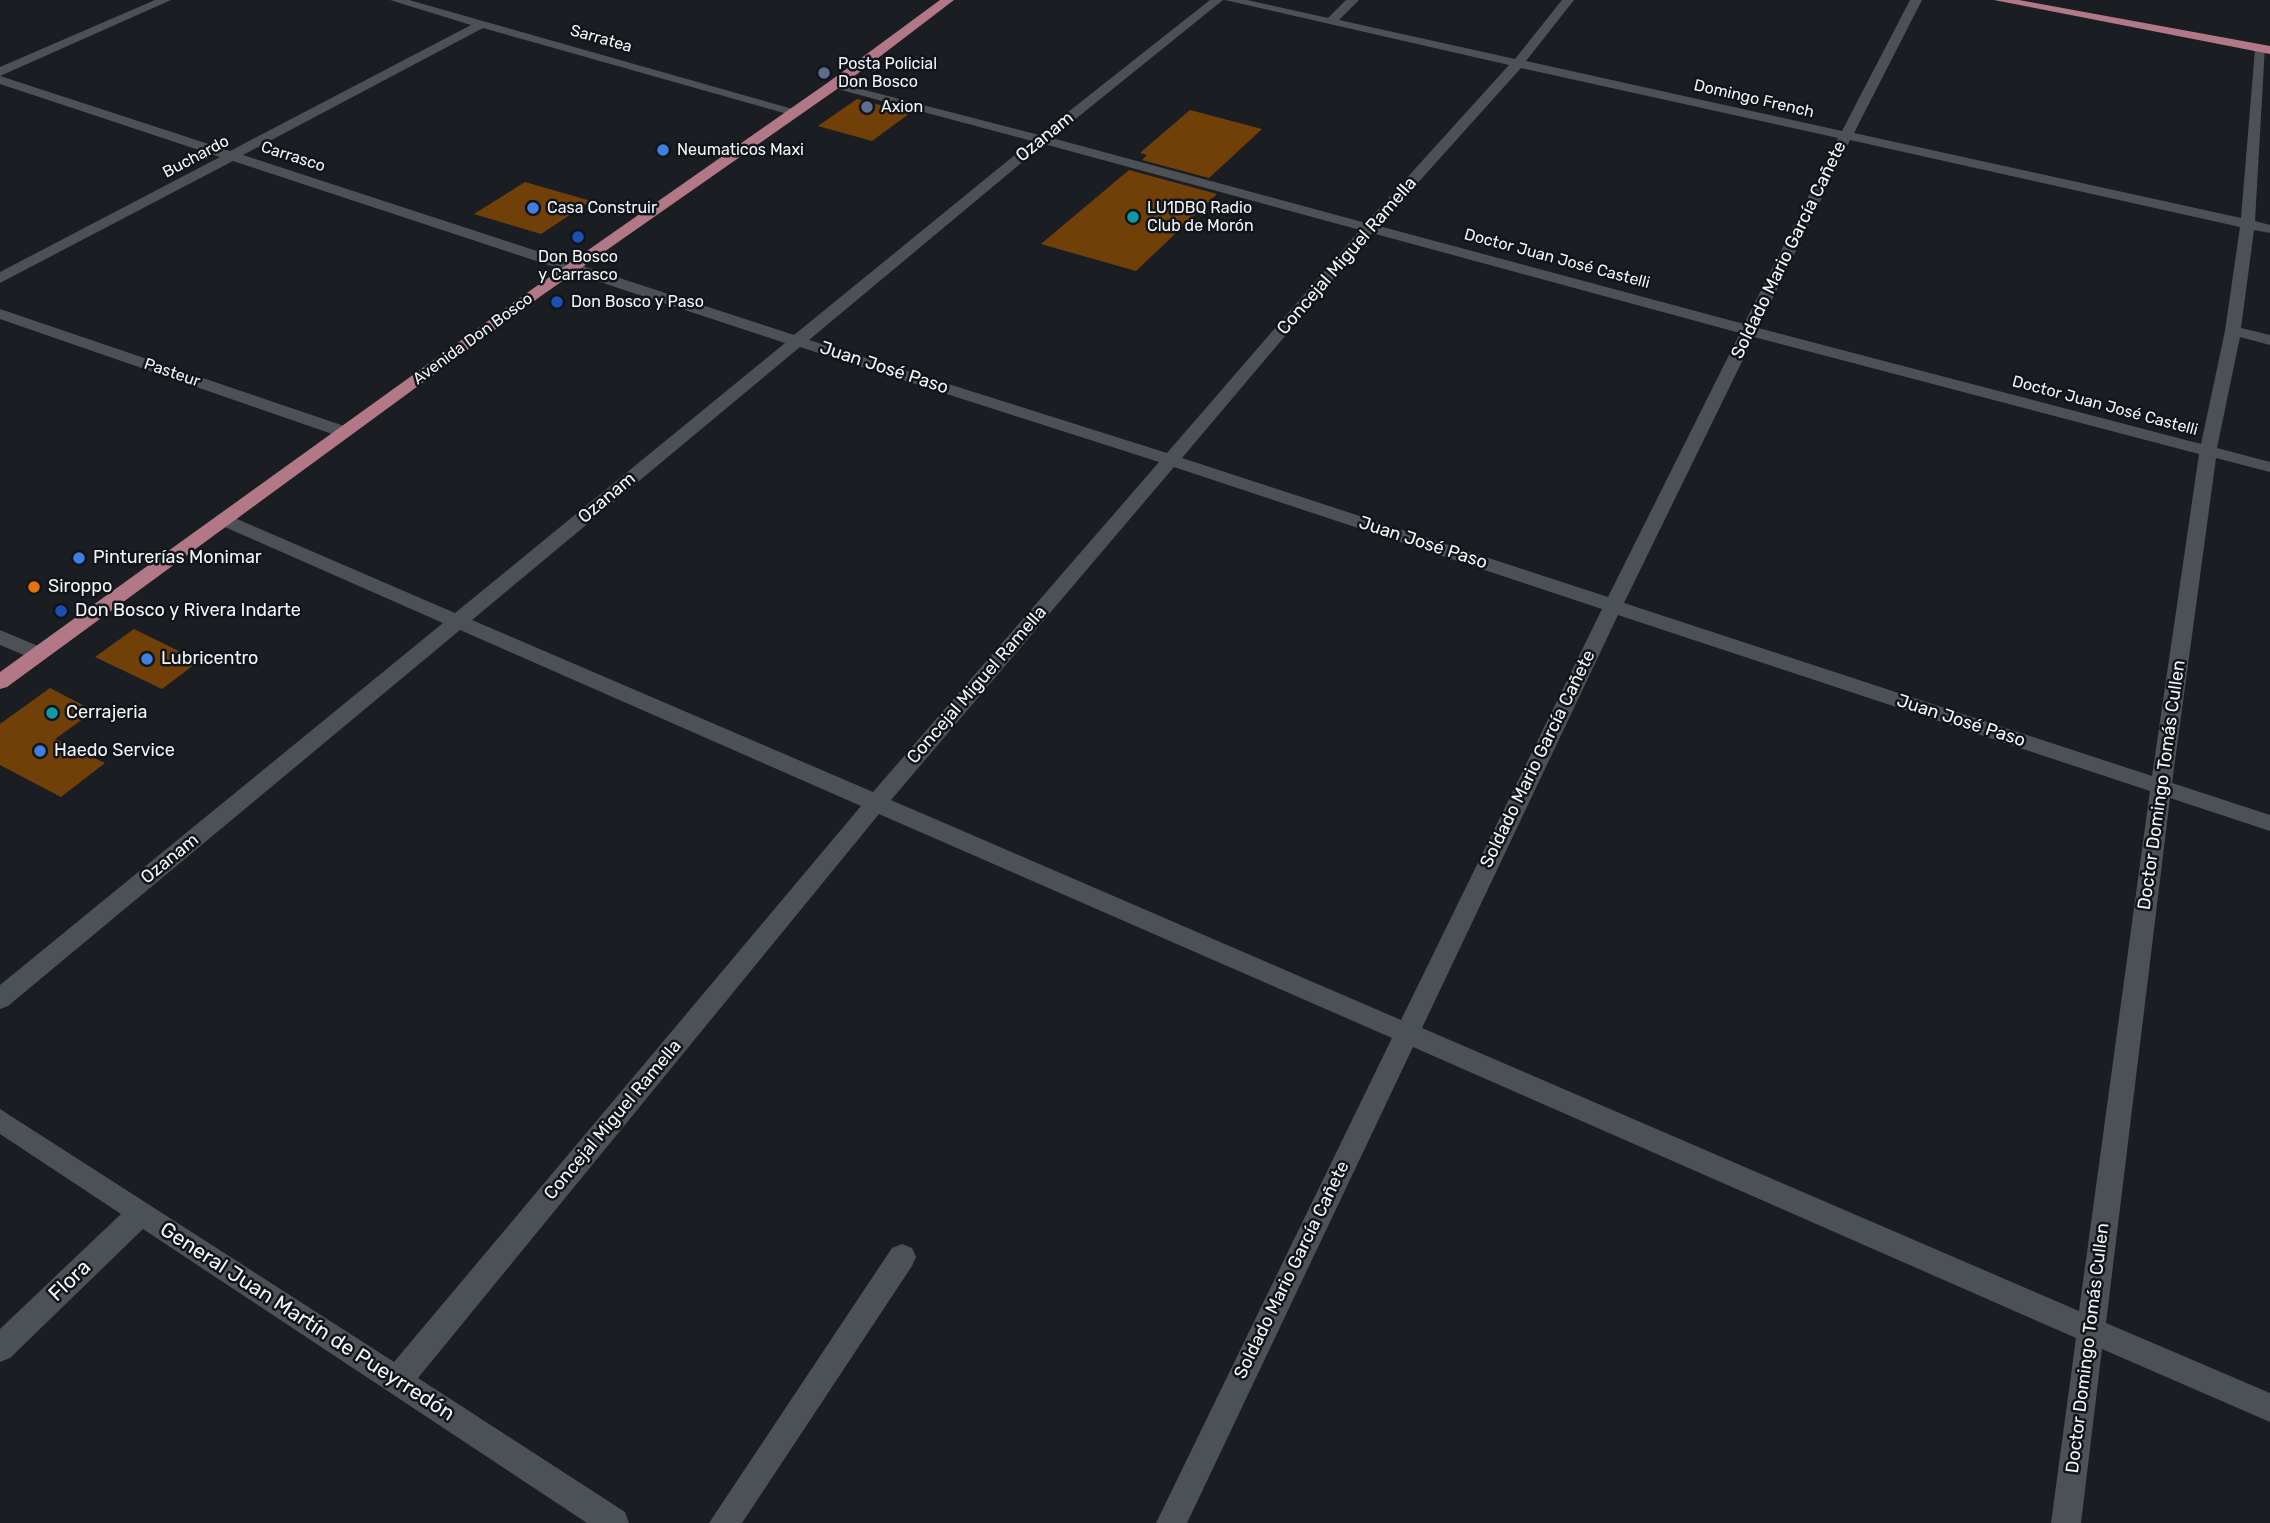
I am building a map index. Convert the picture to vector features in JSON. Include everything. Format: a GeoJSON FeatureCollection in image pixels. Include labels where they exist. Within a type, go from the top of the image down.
{"type":"FeatureCollection","features":[{"type":"Feature","properties":{"kind":"main road","name":"Avenida Don Bosco"},"geometry":{"type":"LineString","coordinates":[[0,682],[344,432],[835,84],[948,0]]}},
{"type":"Feature","properties":{"kind":"main road"},"geometry":{"type":"LineString","coordinates":[[2000,0],[2266,50]]}},
{"type":"Feature","properties":{"kind":"street"},"geometry":{"type":"LineString","coordinates":[[0,72],[165,0]]}},
{"type":"Feature","properties":{"kind":"street","name":"Sarratea"},"geometry":{"type":"LineString","coordinates":[[396,0],[796,112]]}},
{"type":"Feature","properties":{"kind":"street","name":"Ozanam"},"geometry":{"type":"LineString","coordinates":[[0,999],[796,341],[1217,0]]}},
{"type":"Feature","properties":{"kind":"street","name":"Domingo French"},"geometry":{"type":"LineString","coordinates":[[1231,0],[2270,229]]}},
{"type":"Feature","properties":{"kind":"street"},"geometry":{"type":"LineString","coordinates":[[1329,22],[1353,0]]}},
{"type":"Feature","properties":{"kind":"street","name":"Concejal Miguel Ramella"},"geometry":{"type":"LineString","coordinates":[[397,1381],[874,804],[1371,226],[1518,63],[1568,0]]}},
{"type":"Feature","properties":{"kind":"street","name":"Soldado Mario García Cañete"},"geometry":{"type":"LineString","coordinates":[[1171,1523],[1612,606],[1916,0]]}},
{"type":"Feature","properties":{"kind":"street","name":"Buchardo"},"geometry":{"type":"LineString","coordinates":[[0,278],[482,24]]}},
{"type":"Feature","properties":{"kind":"street","name":"Doctor Domingo Tomás Cullen"},"geometry":{"type":"LineString","coordinates":[[2066,1523],[2089,1328],[2208,451],[2232,331],[2248,224],[2266,50]]}},
{"type":"Feature","properties":{"kind":"street","name":"Carrasco"},"geometry":{"type":"LineString","coordinates":[[0,80],[576,266]]}},
{"type":"Feature","properties":{"kind":"street","name":"Doctor Juan José Castelli"},"geometry":{"type":"LineString","coordinates":[[835,84],[1040,141],[1371,226],[1751,331],[2270,467]]}},
{"type":"Feature","properties":{"kind":"street","name":"Juan José Paso"},"geometry":{"type":"LineString","coordinates":[[576,266],[796,341],[1171,460],[2270,823]]}},
{"type":"Feature","properties":{"kind":"street","name":"Pasteur"},"geometry":{"type":"LineString","coordinates":[[0,314],[344,432]]}},
{"type":"Feature","properties":{"kind":"street"},"geometry":{"type":"LineString","coordinates":[[2232,331],[2270,340]]}},
{"type":"Feature","properties":{"kind":"street"},"geometry":{"type":"LineString","coordinates":[[224,520],[2270,1408]]}},
{"type":"Feature","properties":{"kind":"street"},"geometry":{"type":"LineString","coordinates":[[0,638],[38,654]]}},
{"type":"Feature","properties":{"kind":"street","name":"General Juan Martín de Pueyrredón"},"geometry":{"type":"LineString","coordinates":[[0,1121],[614,1523]]}},
{"type":"Feature","properties":{"kind":"street","name":"Flora"},"geometry":{"type":"LineString","coordinates":[[0,1348],[141,1213]]}},
{"type":"Feature","properties":{"kind":"street"},"geometry":{"type":"LineString","coordinates":[[724,1523],[902,1256]]}},
{"type":"Feature","properties":{"kind":"building","name":"Axion"},"geometry":{"type":"Polygon","coordinates":[[[857,99],[910,113],[872,141],[818,126],[857,99]]]}},
{"type":"Feature","properties":{"kind":"building"},"geometry":{"type":"Polygon","coordinates":[[[1190,110],[1262,129],[1209,178],[1142,160],[1147,155],[1140,153],[1190,110]]]}},
{"type":"Feature","properties":{"kind":"building","name":"LU1DBQ Radio Club de Morón"},"geometry":{"type":"Polygon","coordinates":[[[1129,170],[1217,194],[1136,271],[1041,244],[1129,170]]]}},
{"type":"Feature","properties":{"kind":"building","name":"Casa Construir"},"geometry":{"type":"Polygon","coordinates":[[[525,182],[591,201],[541,234],[474,214],[525,182]]]}},
{"type":"Feature","properties":{"kind":"building","name":"Lubricentro"},"geometry":{"type":"Polygon","coordinates":[[[134,629],[199,661],[162,689],[95,657],[134,629]]]}},
{"type":"Feature","properties":{"kind":"building","name":"Haedo Service"},"geometry":{"type":"Polygon","coordinates":[[[50,688],[94,711],[55,739],[105,763],[61,797],[0,765],[0,724],[50,688]]]}},
{"type":"Feature","properties":{"kind":"place","name":"Posta Policial Don Bosco"},"geometry":{"type":"Point","coordinates":[824,73]}},
{"type":"Feature","properties":{"kind":"place","name":"Axion"},"geometry":{"type":"Point","coordinates":[867,107]}},
{"type":"Feature","properties":{"kind":"place","name":"Neumaticos Maxi"},"geometry":{"type":"Point","coordinates":[663,150]}},
{"type":"Feature","properties":{"kind":"place","name":"Casa Construir"},"geometry":{"type":"Point","coordinates":[533,208]}},
{"type":"Feature","properties":{"kind":"place","name":"LU1DBQ Radio Club de Morón"},"geometry":{"type":"Point","coordinates":[1133,217]}},
{"type":"Feature","properties":{"kind":"place","name":"Don Bosco y Carrasco"},"geometry":{"type":"Point","coordinates":[578,237]}},
{"type":"Feature","properties":{"kind":"place","name":"Don Bosco y Paso"},"geometry":{"type":"Point","coordinates":[557,302]}},
{"type":"Feature","properties":{"kind":"place","name":"Pinturerías Monimar"},"geometry":{"type":"Point","coordinates":[79,558]}},
{"type":"Feature","properties":{"kind":"place","name":"Siroppo"},"geometry":{"type":"Point","coordinates":[34,587]}},
{"type":"Feature","properties":{"kind":"place","name":"Don Bosco y Rivera Indarte"},"geometry":{"type":"Point","coordinates":[61,611]}},
{"type":"Feature","properties":{"kind":"place","name":"Lubricentro"},"geometry":{"type":"Point","coordinates":[147,659]}},
{"type":"Feature","properties":{"kind":"place","name":"Cerrajeria"},"geometry":{"type":"Point","coordinates":[52,713]}},
{"type":"Feature","properties":{"kind":"place","name":"Haedo Service"},"geometry":{"type":"Point","coordinates":[40,751]}}]}
